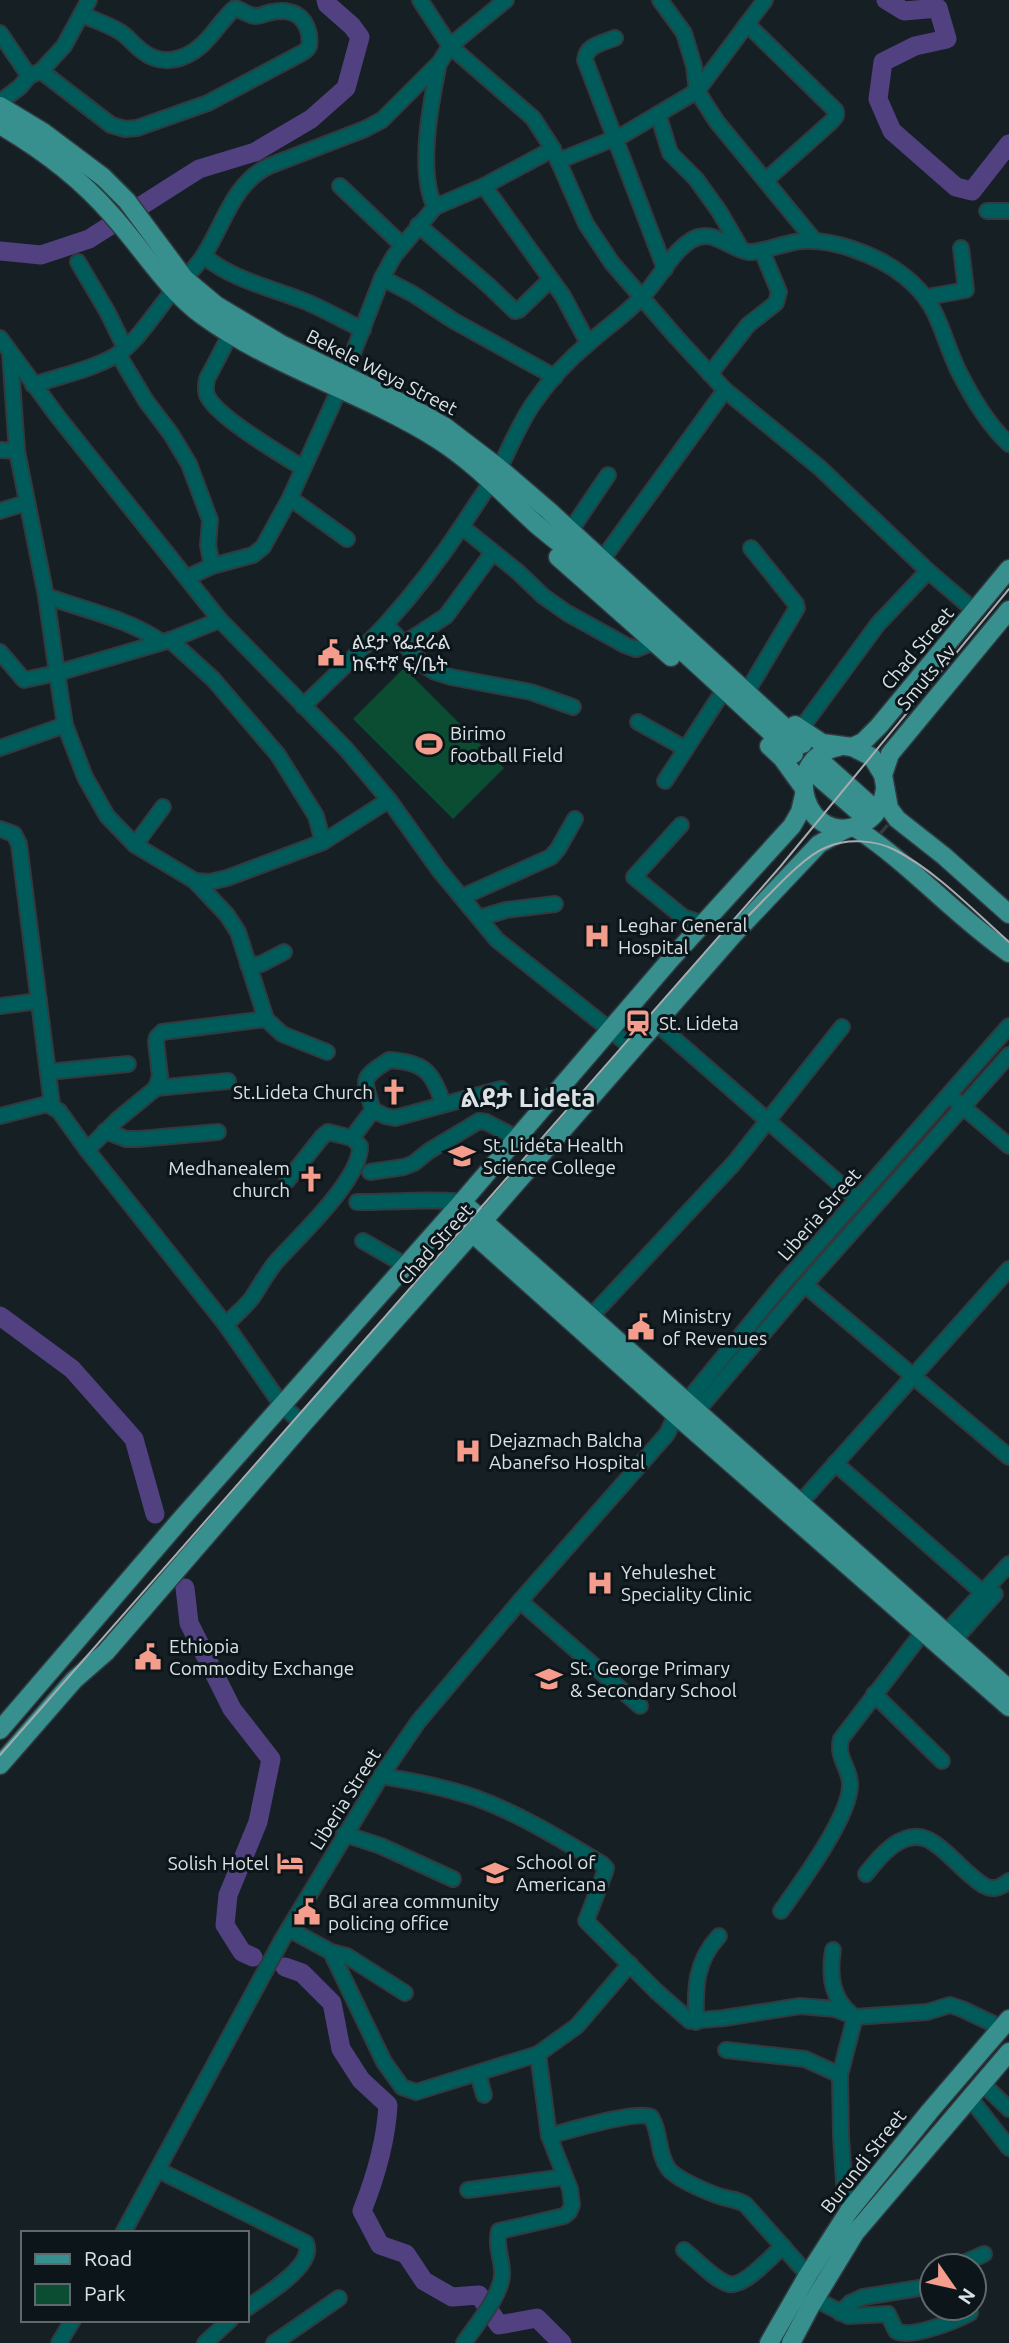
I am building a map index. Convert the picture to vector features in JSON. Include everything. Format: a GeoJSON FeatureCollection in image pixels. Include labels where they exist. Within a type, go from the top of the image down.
{"type":"FeatureCollection","features":[{"type":"Feature","properties":{"kind":"main road","name":"Bekele Weya Street"},"geometry":{"type":"LineString","coordinates":[[0,104],[90,166],[131,207],[179,285],[342,382],[414,409],[444,426],[495,475],[799,743]]}},
{"type":"Feature","properties":{"kind":"main road"},"geometry":{"type":"LineString","coordinates":[[0,125],[30,143],[71,174],[179,285],[200,314],[230,335],[342,382]]}},
{"type":"Feature","properties":{"kind":"main road"},"geometry":{"type":"LineString","coordinates":[[1009,914],[944,856],[897,819],[889,808],[884,782],[872,757],[861,750],[847,747],[799,743],[751,684],[642,582],[567,518],[543,517],[546,545],[782,758],[857,818],[874,840],[979,932],[1009,953]]}},
{"type":"Feature","properties":{"kind":"main road","name":"Chad Street"},"geometry":{"type":"LineString","coordinates":[[847,747],[863,742],[879,726],[1009,569]]}},
{"type":"Feature","properties":{"kind":"main road","name":"Smuts Av"},"geometry":{"type":"LineString","coordinates":[[884,782],[890,754],[1009,610]]}},
{"type":"Feature","properties":{"kind":"main road"},"geometry":{"type":"LineString","coordinates":[[847,747],[825,751],[814,760],[807,771],[811,779],[810,810],[819,820],[832,827],[857,818],[873,816],[882,803],[884,782]]}},
{"type":"Feature","properties":{"kind":"main road","name":"Chad Street"},"geometry":{"type":"LineString","coordinates":[[0,1730],[454,1206],[792,827],[811,779]]}},
{"type":"Feature","properties":{"kind":"main road","name":"Chad Street"},"geometry":{"type":"LineString","coordinates":[[0,1776],[80,1685],[92,1666],[733,934],[819,844],[857,818]]}},
{"type":"Feature","properties":{"kind":"main road"},"geometry":{"type":"LineString","coordinates":[[1009,926],[887,829],[1009,947]]}},
{"type":"Feature","properties":{"kind":"main road"},"geometry":{"type":"LineString","coordinates":[[454,1206],[941,1640],[1009,1707]]}},
{"type":"Feature","properties":{"kind":"main road","name":"Chad Street"},"geometry":{"type":"LineString","coordinates":[[0,1716],[56,1649],[71,1634],[100,1614]]}},
{"type":"Feature","properties":{"kind":"main road"},"geometry":{"type":"LineString","coordinates":[[941,1640],[1009,1689]]}},
{"type":"Feature","properties":{"kind":"main road","name":"Chad Street"},"geometry":{"type":"LineString","coordinates":[[0,1765],[74,1680],[92,1666]]}},
{"type":"Feature","properties":{"kind":"main road","name":"Burundi Street"},"geometry":{"type":"LineString","coordinates":[[769,2343],[844,2217],[1005,2024]]}},
{"type":"Feature","properties":{"kind":"main road","name":"Burundi Street"},"geometry":{"type":"LineString","coordinates":[[797,2341],[815,2299],[855,2234],[1009,2053]]}},
{"type":"Feature","properties":{"kind":"main road"},"geometry":{"type":"LineString","coordinates":[[930,2111],[946,2125]]}},
{"type":"Feature","properties":{"kind":"main road"},"geometry":{"type":"LineString","coordinates":[[844,2217],[855,2234]]}},
{"type":"Feature","properties":{"kind":"street"},"geometry":{"type":"LineString","coordinates":[[0,104],[64,46],[89,0]]}},
{"type":"Feature","properties":{"kind":"street"},"geometry":{"type":"LineString","coordinates":[[420,0],[450,46],[533,118],[555,155],[586,224],[612,262],[709,373],[725,390],[820,468],[975,611]]}},
{"type":"Feature","properties":{"kind":"street"},"geometry":{"type":"LineString","coordinates":[[33,385],[102,362],[121,351],[204,256],[237,193],[258,171],[382,120],[440,62],[450,46],[506,0]]}},
{"type":"Feature","properties":{"kind":"street"},"geometry":{"type":"LineString","coordinates":[[660,0],[684,33],[694,66],[697,91],[814,240]]}},
{"type":"Feature","properties":{"kind":"street"},"geometry":{"type":"LineString","coordinates":[[188,577],[212,566],[253,555],[262,547],[290,498],[342,382],[382,278],[402,246],[435,206],[555,155],[615,138],[697,91],[765,0]]}},
{"type":"Feature","properties":{"kind":"street"},"geometry":{"type":"LineString","coordinates":[[0,33],[35,73],[111,125],[125,129],[137,128],[208,103],[302,53],[310,44],[307,24],[303,18],[283,10],[254,16],[235,8],[190,54],[177,60],[166,60],[153,58],[124,34],[82,14]]}},
{"type":"Feature","properties":{"kind":"street"},"geometry":{"type":"LineString","coordinates":[[747,24],[836,111],[831,122],[766,180]]}},
{"type":"Feature","properties":{"kind":"street"},"geometry":{"type":"LineString","coordinates":[[615,38],[590,47],[585,60],[665,269]]}},
{"type":"Feature","properties":{"kind":"street"},"geometry":{"type":"LineString","coordinates":[[435,206],[427,187],[427,163],[431,113],[440,62]]}},
{"type":"Feature","properties":{"kind":"street"},"geometry":{"type":"LineString","coordinates":[[658,114],[670,153],[696,179],[741,249]]}},
{"type":"Feature","properties":{"kind":"street"},"geometry":{"type":"LineString","coordinates":[[340,186],[402,246]]}},
{"type":"Feature","properties":{"kind":"street"},"geometry":{"type":"LineString","coordinates":[[484,186],[563,296],[588,343]]}},
{"type":"Feature","properties":{"kind":"street"},"geometry":{"type":"LineString","coordinates":[[987,211],[1009,211]]}},
{"type":"Feature","properties":{"kind":"street"},"geometry":{"type":"LineString","coordinates":[[418,225],[488,285],[512,310],[519,310],[550,280]]}},
{"type":"Feature","properties":{"kind":"street"},"geometry":{"type":"LineString","coordinates":[[303,706],[386,625],[412,593],[462,527],[495,475],[533,404],[555,377],[588,343],[643,297],[678,251],[691,240],[703,236],[719,238],[751,252],[762,251],[775,245],[814,240],[879,260],[903,275],[926,297],[939,321],[958,370],[979,406],[1009,444]]}},
{"type":"Feature","properties":{"kind":"street"},"geometry":{"type":"LineString","coordinates":[[926,297],[966,290],[961,248]]}},
{"type":"Feature","properties":{"kind":"street"},"geometry":{"type":"LineString","coordinates":[[709,373],[748,325],[773,306],[778,298],[779,292],[762,251]]}},
{"type":"Feature","properties":{"kind":"street"},"geometry":{"type":"LineString","coordinates":[[204,256],[216,267],[307,303],[363,330]]}},
{"type":"Feature","properties":{"kind":"street"},"geometry":{"type":"LineString","coordinates":[[78,262],[108,313],[121,351],[146,401],[189,464],[210,520],[208,545],[212,566]]}},
{"type":"Feature","properties":{"kind":"street"},"geometry":{"type":"LineString","coordinates":[[382,278],[555,377]]}},
{"type":"Feature","properties":{"kind":"street"},"geometry":{"type":"LineString","coordinates":[[230,335],[207,379],[207,395],[220,411],[303,468]]}},
{"type":"Feature","properties":{"kind":"street"},"geometry":{"type":"LineString","coordinates":[[5,343],[17,451],[46,596],[65,725],[85,777],[107,816],[135,845],[195,881],[234,923],[266,1019],[282,1034],[327,1052]]}},
{"type":"Feature","properties":{"kind":"street"},"geometry":{"type":"LineString","coordinates":[[5,343],[33,385],[220,620],[346,749],[389,800],[439,870],[479,918],[506,948],[634,1049]]}},
{"type":"Feature","properties":{"kind":"street"},"geometry":{"type":"LineString","coordinates":[[607,553],[725,390]]}},
{"type":"Feature","properties":{"kind":"street"},"geometry":{"type":"LineString","coordinates":[[0,450],[17,451]]}},
{"type":"Feature","properties":{"kind":"street"},"geometry":{"type":"LineString","coordinates":[[575,524],[608,475]]}},
{"type":"Feature","properties":{"kind":"street"},"geometry":{"type":"LineString","coordinates":[[290,498],[347,539]]}},
{"type":"Feature","properties":{"kind":"street"},"geometry":{"type":"LineString","coordinates":[[0,510],[26,503]]}},
{"type":"Feature","properties":{"kind":"street"},"geometry":{"type":"LineString","coordinates":[[462,527],[567,613],[636,649],[654,642]]}},
{"type":"Feature","properties":{"kind":"street"},"geometry":{"type":"LineString","coordinates":[[751,548],[797,608],[751,684]]}},
{"type":"Feature","properties":{"kind":"street"},"geometry":{"type":"LineString","coordinates":[[405,643],[446,616],[493,552]]}},
{"type":"Feature","properties":{"kind":"street"},"geometry":{"type":"LineString","coordinates":[[799,743],[878,624],[928,570]]}},
{"type":"Feature","properties":{"kind":"street"},"geometry":{"type":"LineString","coordinates":[[46,596],[113,618],[165,640],[213,679],[278,755],[316,816],[323,842]]}},
{"type":"Feature","properties":{"kind":"street"},"geometry":{"type":"LineString","coordinates":[[0,652],[24,680],[57,673],[165,640],[220,620]]}},
{"type":"Feature","properties":{"kind":"street"},"geometry":{"type":"LineString","coordinates":[[386,625],[425,666],[435,672],[531,692],[573,707]]}},
{"type":"Feature","properties":{"kind":"street"},"geometry":{"type":"LineString","coordinates":[[665,781],[718,699]]}},
{"type":"Feature","properties":{"kind":"street"},"geometry":{"type":"LineString","coordinates":[[638,722],[686,749]]}},
{"type":"Feature","properties":{"kind":"street"},"geometry":{"type":"LineString","coordinates":[[0,748],[65,725]]}},
{"type":"Feature","properties":{"kind":"street"},"geometry":{"type":"LineString","coordinates":[[195,881],[210,882],[227,878],[323,842],[389,800]]}},
{"type":"Feature","properties":{"kind":"street"},"geometry":{"type":"LineString","coordinates":[[135,845],[163,807]]}},
{"type":"Feature","properties":{"kind":"street"},"geometry":{"type":"LineString","coordinates":[[462,897],[551,857],[575,818]]}},
{"type":"Feature","properties":{"kind":"street"},"geometry":{"type":"LineString","coordinates":[[681,825],[634,877],[683,917],[704,923]]}},
{"type":"Feature","properties":{"kind":"street"},"geometry":{"type":"LineString","coordinates":[[0,829],[14,834],[19,844],[52,1105]]}},
{"type":"Feature","properties":{"kind":"street"},"geometry":{"type":"LineString","coordinates":[[479,918],[555,904]]}},
{"type":"Feature","properties":{"kind":"street"},"geometry":{"type":"LineString","coordinates":[[248,965],[261,964],[284,952]]}},
{"type":"Feature","properties":{"kind":"street"},"geometry":{"type":"LineString","coordinates":[[0,1006],[39,1001]]}},
{"type":"Feature","properties":{"kind":"street"},"geometry":{"type":"LineString","coordinates":[[87,1150],[105,1131],[156,1088],[160,1076],[156,1042],[162,1032],[266,1019]]}},
{"type":"Feature","properties":{"kind":"street"},"geometry":{"type":"LineString","coordinates":[[656,1023],[858,1199]]}},
{"type":"Feature","properties":{"kind":"street","name":"Liberia Street"},"geometry":{"type":"LineString","coordinates":[[686,1413],[833,1227],[1009,1026]]}},
{"type":"Feature","properties":{"kind":"street"},"geometry":{"type":"LineString","coordinates":[[585,1323],[734,1163],[842,1027]]}},
{"type":"Feature","properties":{"kind":"street","name":"Liberia Street"},"geometry":{"type":"LineString","coordinates":[[124,2231],[289,1929],[344,1834],[418,1723],[520,1601],[667,1434],[805,1285],[1009,1055]]}},
{"type":"Feature","properties":{"kind":"street"},"geometry":{"type":"LineString","coordinates":[[443,1104],[438,1086],[426,1071],[412,1063],[388,1060],[370,1072],[366,1079],[373,1110],[395,1118],[501,1089]]}},
{"type":"Feature","properties":{"kind":"street"},"geometry":{"type":"LineString","coordinates":[[48,1072],[128,1064]]}},
{"type":"Feature","properties":{"kind":"street"},"geometry":{"type":"LineString","coordinates":[[156,1088],[228,1081]]}},
{"type":"Feature","properties":{"kind":"street"},"geometry":{"type":"LineString","coordinates":[[949,1095],[1009,1146]]}},
{"type":"Feature","properties":{"kind":"street"},"geometry":{"type":"LineString","coordinates":[[0,1115],[47,1104],[59,1111],[226,1325],[281,1404],[303,1424]]}},
{"type":"Feature","properties":{"kind":"street"},"geometry":{"type":"LineString","coordinates":[[352,1138],[373,1110]]}},
{"type":"Feature","properties":{"kind":"street"},"geometry":{"type":"LineString","coordinates":[[370,1172],[414,1163],[479,1121],[517,1138]]}},
{"type":"Feature","properties":{"kind":"street"},"geometry":{"type":"LineString","coordinates":[[105,1131],[127,1139],[218,1132]]}},
{"type":"Feature","properties":{"kind":"street"},"geometry":{"type":"LineString","coordinates":[[226,1325],[250,1300],[276,1263],[344,1185],[359,1158],[360,1146],[352,1138],[328,1132],[287,1181]]}},
{"type":"Feature","properties":{"kind":"street"},"geometry":{"type":"LineString","coordinates":[[357,1202],[390,1203],[428,1199],[454,1206]]}},
{"type":"Feature","properties":{"kind":"street"},"geometry":{"type":"LineString","coordinates":[[833,1227],[846,1238]]}},
{"type":"Feature","properties":{"kind":"street"},"geometry":{"type":"LineString","coordinates":[[363,1241],[405,1265]]}},
{"type":"Feature","properties":{"kind":"street"},"geometry":{"type":"LineString","coordinates":[[795,1509],[1009,1269]]}},
{"type":"Feature","properties":{"kind":"street"},"geometry":{"type":"LineString","coordinates":[[805,1285],[1009,1457]]}},
{"type":"Feature","properties":{"kind":"street"},"geometry":{"type":"LineString","coordinates":[[835,1463],[986,1596]]}},
{"type":"Feature","properties":{"kind":"street"},"geometry":{"type":"LineString","coordinates":[[986,1596],[1009,1564]]}},
{"type":"Feature","properties":{"kind":"street"},"geometry":{"type":"LineString","coordinates":[[781,1911],[837,1824],[848,1797],[850,1785],[848,1773],[840,1757],[841,1739],[874,1694],[941,1640],[986,1596],[1009,1578]]}},
{"type":"Feature","properties":{"kind":"street"},"geometry":{"type":"LineString","coordinates":[[520,1601],[640,1706]]}},
{"type":"Feature","properties":{"kind":"street"},"geometry":{"type":"LineString","coordinates":[[874,1694],[942,1761]]}},
{"type":"Feature","properties":{"kind":"street"},"geometry":{"type":"LineString","coordinates":[[381,1776],[419,1782],[477,1798],[602,1864],[606,1868],[605,1872],[586,1921],[684,2017],[696,2022],[800,2007],[835,2009],[855,2017],[927,2012],[950,2005],[1005,2024]]}},
{"type":"Feature","properties":{"kind":"street"},"geometry":{"type":"LineString","coordinates":[[344,1834],[381,1846],[453,1879]]}},
{"type":"Feature","properties":{"kind":"street"},"geometry":{"type":"LineString","coordinates":[[866,1874],[897,1842],[918,1837],[928,1839],[988,1888],[996,1889],[1009,1881]]}},
{"type":"Feature","properties":{"kind":"street"},"geometry":{"type":"LineString","coordinates":[[289,1929],[331,1952],[347,1956],[405,1993]]}},
{"type":"Feature","properties":{"kind":"street"},"geometry":{"type":"LineString","coordinates":[[696,2022],[695,1999],[701,1965],[707,1950],[719,1936]]}},
{"type":"Feature","properties":{"kind":"street"},"geometry":{"type":"LineString","coordinates":[[833,1950],[830,1974],[836,1994],[842,2007],[855,2017]]}},
{"type":"Feature","properties":{"kind":"street"},"geometry":{"type":"LineString","coordinates":[[331,1952],[391,2074],[402,2087],[416,2092],[538,2054],[577,2026],[630,1964]]}},
{"type":"Feature","properties":{"kind":"street"},"geometry":{"type":"LineString","coordinates":[[844,2217],[840,2075],[855,2017]]}},
{"type":"Feature","properties":{"kind":"street"},"geometry":{"type":"LineString","coordinates":[[726,2050],[805,2059],[840,2075]]}},
{"type":"Feature","properties":{"kind":"street"},"geometry":{"type":"LineString","coordinates":[[464,2343],[495,2294],[502,2276],[499,2231],[564,2216],[569,2212],[571,2198],[549,2136],[538,2054]]}},
{"type":"Feature","properties":{"kind":"street"},"geometry":{"type":"LineString","coordinates":[[478,2074],[484,2095]]}},
{"type":"Feature","properties":{"kind":"street"},"geometry":{"type":"LineString","coordinates":[[983,2084],[1009,2109]]}},
{"type":"Feature","properties":{"kind":"street"},"geometry":{"type":"LineString","coordinates":[[970,2098],[1009,2148]]}},
{"type":"Feature","properties":{"kind":"street"},"geometry":{"type":"LineString","coordinates":[[549,2136],[596,2123],[645,2114],[654,2123],[668,2169],[680,2178],[714,2194],[736,2199],[746,2205],[808,2275]]}},
{"type":"Feature","properties":{"kind":"street"},"geometry":{"type":"LineString","coordinates":[[158,2170],[306,2243],[309,2252],[307,2257],[286,2281],[248,2307]]}},
{"type":"Feature","properties":{"kind":"street"},"geometry":{"type":"LineString","coordinates":[[468,2190],[565,2176]]}},
{"type":"Feature","properties":{"kind":"street"},"geometry":{"type":"LineString","coordinates":[[684,2250],[720,2279],[732,2285],[741,2283],[783,2246]]}},
{"type":"Feature","properties":{"kind":"street"},"geometry":{"type":"LineString","coordinates":[[840,2313],[855,2300],[918,2289]]}},
{"type":"Feature","properties":{"kind":"street"},"geometry":{"type":"LineString","coordinates":[[274,2343],[338,2298]]}},
{"type":"Feature","properties":{"kind":"street"},"geometry":{"type":"LineString","coordinates":[[815,2299],[852,2317],[888,2314],[896,2331],[904,2334],[948,2322]]}},
{"type":"Feature","properties":{"kind":"street"},"geometry":{"type":"LineString","coordinates":[[59,2343],[72,2322]]}},
{"type":"Feature","properties":{"kind":"street"},"geometry":{"type":"LineString","coordinates":[[205,2343],[228,2322]]}},
{"type":"Feature","properties":{"kind":"green space","name":"Birimo football Field"},"geometry":{"type":"Polygon","coordinates":[[[404,668],[504,768],[453,819],[353,719],[404,668]]]}},
{"type":"Feature","properties":{"kind":"waterway"},"geometry":{"type":"LineString","coordinates":[[0,251],[41,255],[89,239],[199,169],[255,152],[311,119],[346,88],[360,37],[326,0]]}},
{"type":"Feature","properties":{"kind":"waterway"},"geometry":{"type":"LineString","coordinates":[[886,0],[904,11],[938,8],[947,39],[915,46],[883,62],[878,99],[892,131],[956,187],[972,191],[1009,144]]}},
{"type":"Feature","properties":{"kind":"waterway"},"geometry":{"type":"LineString","coordinates":[[0,1316],[72,1369],[134,1439],[155,1514]]}},
{"type":"Feature","properties":{"kind":"waterway"},"geometry":{"type":"LineString","coordinates":[[185,1588],[189,1623],[232,1709],[271,1759],[258,1822],[228,1895],[225,1925],[242,1952],[253,1957]]}},
{"type":"Feature","properties":{"kind":"waterway"},"geometry":{"type":"LineString","coordinates":[[285,1967],[302,1973],[332,2003],[341,2049],[361,2080],[388,2105],[380,2159],[362,2211],[380,2245],[406,2254],[424,2281],[452,2297],[479,2295],[499,2325],[537,2318],[562,2343]]}},
{"type":"Feature","properties":{"kind":"tunnel"},"geometry":{"type":"LineString","coordinates":[[860,813],[883,833]]}},
{"type":"Feature","properties":{"kind":"tram line"},"geometry":{"type":"LineString","coordinates":[[0,1755],[780,867],[1009,589]]}},
{"type":"Feature","properties":{"kind":"tram line"},"geometry":{"type":"LineString","coordinates":[[746,918],[795,869],[817,852],[835,844],[862,841],[895,850],[925,869],[1009,942]]}},
{"type":"Feature","properties":{"kind":"place","name":"ልደታ የፌደራል ከፍተኛ ፍ/ቤት"},"geometry":{"type":"Point","coordinates":[331,653]}},
{"type":"Feature","properties":{"kind":"place","name":"Birimo football Field"},"geometry":{"type":"Point","coordinates":[429,744]}},
{"type":"Feature","properties":{"kind":"place","name":"Leghar General Hospital"},"geometry":{"type":"Point","coordinates":[597,936]}},
{"type":"Feature","properties":{"kind":"place","name":"St. Lideta"},"geometry":{"type":"Point","coordinates":[638,1023]}},
{"type":"Feature","properties":{"kind":"place","name":"St.Lideta Church"},"geometry":{"type":"Point","coordinates":[394,1092]}},
{"type":"Feature","properties":{"kind":"place","name":"St. Lideta Health Science College"},"geometry":{"type":"Point","coordinates":[462,1156]}},
{"type":"Feature","properties":{"kind":"place","name":"Medhanealem church"},"geometry":{"type":"Point","coordinates":[311,1179]}},
{"type":"Feature","properties":{"kind":"place","name":"Ministry of Revenues"},"geometry":{"type":"Point","coordinates":[641,1327]}},
{"type":"Feature","properties":{"kind":"place","name":"Dejazmach Balcha Abanefso Hospital"},"geometry":{"type":"Point","coordinates":[468,1451]}},
{"type":"Feature","properties":{"kind":"place","name":"Yehuleshet Speciality Clinic"},"geometry":{"type":"Point","coordinates":[600,1583]}},
{"type":"Feature","properties":{"kind":"place","name":"Ethiopia Commodity Exchange"},"geometry":{"type":"Point","coordinates":[148,1657]}},
{"type":"Feature","properties":{"kind":"place","name":"St. George Primary & Secondary School"},"geometry":{"type":"Point","coordinates":[549,1679]}},
{"type":"Feature","properties":{"kind":"place","name":"Solish Hotel"},"geometry":{"type":"Point","coordinates":[290,1863]}},
{"type":"Feature","properties":{"kind":"place","name":"School of Americana"},"geometry":{"type":"Point","coordinates":[495,1873]}},
{"type":"Feature","properties":{"kind":"place","name":"BGI area community policing office"},"geometry":{"type":"Point","coordinates":[307,1912]}},
{"type":"Feature","properties":{"kind":"district","name":"ልደታ Lideta"},"geometry":{"type":"Point","coordinates":[528,1097]}}]}
